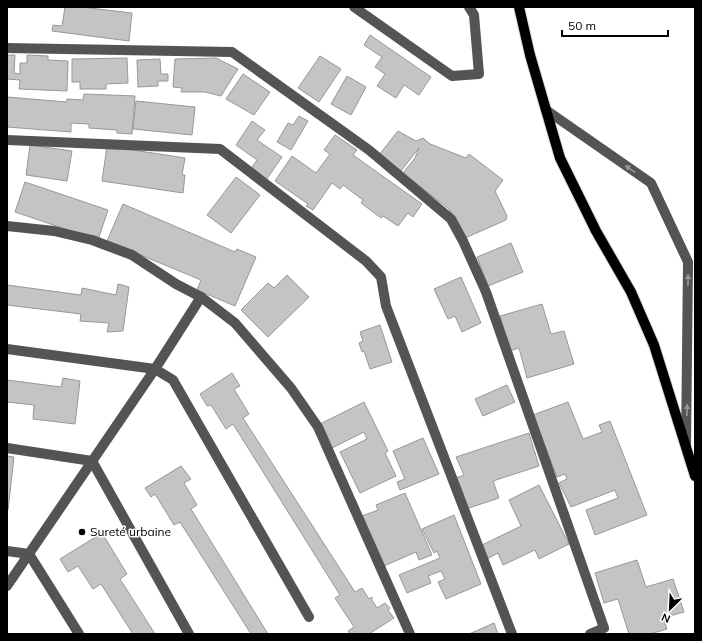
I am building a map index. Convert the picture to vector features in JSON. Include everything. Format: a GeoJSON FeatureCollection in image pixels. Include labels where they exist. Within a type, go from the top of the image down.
{"type":"FeatureCollection","features":[{"type":"Feature","properties":{"kind":"main road"},"geometry":{"type":"LineString","coordinates":[[519,7],[530,55],[560,158],[596,231],[631,292],[654,345],[695,476]]}},
{"type":"Feature","properties":{"kind":"street"},"geometry":{"type":"LineString","coordinates":[[354,7],[452,76],[479,74],[474,15],[469,7]]}},
{"type":"Feature","properties":{"kind":"street"},"geometry":{"type":"LineString","coordinates":[[7,48],[232,52],[369,150],[450,219],[463,241],[486,292],[604,628],[590,634]]}},
{"type":"Feature","properties":{"kind":"street"},"geometry":{"type":"LineString","coordinates":[[546,110],[651,184],[688,262],[686,449]]}},
{"type":"Feature","properties":{"kind":"street"},"geometry":{"type":"LineString","coordinates":[[7,140],[220,149],[366,261],[381,277],[386,306],[512,634]]}},
{"type":"Feature","properties":{"kind":"street"},"geometry":{"type":"LineString","coordinates":[[7,226],[54,231],[92,240],[132,255],[176,284],[201,296],[235,323],[260,350],[291,388],[318,427],[410,634]]}},
{"type":"Feature","properties":{"kind":"street"},"geometry":{"type":"LineString","coordinates":[[7,586],[155,369],[201,296]]}},
{"type":"Feature","properties":{"kind":"street"},"geometry":{"type":"LineString","coordinates":[[7,349],[155,369],[173,380],[309,617]]}},
{"type":"Feature","properties":{"kind":"street"},"geometry":{"type":"LineString","coordinates":[[7,448],[92,462]]}},
{"type":"Feature","properties":{"kind":"street"},"geometry":{"type":"LineString","coordinates":[[92,462],[189,634]]}},
{"type":"Feature","properties":{"kind":"street"},"geometry":{"type":"LineString","coordinates":[[7,551],[29,554]]}},
{"type":"Feature","properties":{"kind":"street"},"geometry":{"type":"LineString","coordinates":[[29,554],[79,634]]}},
{"type":"Feature","properties":{"kind":"building"},"geometry":{"type":"Polygon","coordinates":[[[65,7],[81,7],[132,13],[129,41],[52,31],[53,25],[62,26],[65,7]]]}},
{"type":"Feature","properties":{"kind":"building"},"geometry":{"type":"Polygon","coordinates":[[[370,35],[431,77],[419,95],[404,85],[396,98],[377,86],[385,74],[375,67],[382,57],[364,45],[370,35]]]}},
{"type":"Feature","properties":{"kind":"building"},"geometry":{"type":"Polygon","coordinates":[[[7,55],[15,55],[14,73],[20,74],[20,63],[27,63],[27,55],[48,56],[48,60],[68,61],[67,91],[19,89],[20,80],[7,79],[7,55]]]}},
{"type":"Feature","properties":{"kind":"building"},"geometry":{"type":"Polygon","coordinates":[[[320,56],[341,69],[319,102],[298,88],[320,56]]]}},
{"type":"Feature","properties":{"kind":"building"},"geometry":{"type":"Polygon","coordinates":[[[127,58],[128,83],[106,84],[106,89],[80,89],[80,82],[72,82],[72,59],[127,58]]]}},
{"type":"Feature","properties":{"kind":"building"},"geometry":{"type":"Polygon","coordinates":[[[216,58],[238,69],[221,96],[205,92],[181,92],[182,88],[173,87],[175,59],[216,58]]]}},
{"type":"Feature","properties":{"kind":"building"},"geometry":{"type":"Polygon","coordinates":[[[160,59],[161,74],[168,74],[168,81],[158,81],[158,86],[138,87],[137,60],[160,59]]]}},
{"type":"Feature","properties":{"kind":"building"},"geometry":{"type":"Polygon","coordinates":[[[243,74],[270,92],[254,115],[226,99],[243,74]]]}},
{"type":"Feature","properties":{"kind":"building"},"geometry":{"type":"Polygon","coordinates":[[[347,76],[366,87],[351,115],[331,104],[347,76]]]}},
{"type":"Feature","properties":{"kind":"building"},"geometry":{"type":"Polygon","coordinates":[[[84,94],[135,96],[132,134],[117,133],[117,130],[89,128],[89,124],[71,123],[71,132],[7,127],[7,97],[67,102],[67,99],[83,100],[84,94]]]}},
{"type":"Feature","properties":{"kind":"building"},"geometry":{"type":"Polygon","coordinates":[[[136,101],[195,107],[192,135],[133,129],[136,101]]]}},
{"type":"Feature","properties":{"kind":"building"},"geometry":{"type":"Polygon","coordinates":[[[299,116],[308,121],[291,150],[277,142],[288,123],[293,125],[299,116]]]}},
{"type":"Feature","properties":{"kind":"building"},"geometry":{"type":"Polygon","coordinates":[[[252,121],[265,130],[257,140],[282,157],[266,180],[250,170],[257,160],[236,145],[252,121]]]}},
{"type":"Feature","properties":{"kind":"building"},"geometry":{"type":"Polygon","coordinates":[[[398,131],[416,141],[423,138],[430,144],[466,158],[469,154],[503,180],[495,191],[507,216],[506,220],[465,238],[449,209],[403,173],[415,158],[419,148],[401,171],[379,155],[398,131]]]}},
{"type":"Feature","properties":{"kind":"building"},"geometry":{"type":"Polygon","coordinates":[[[335,135],[357,150],[353,155],[422,204],[413,217],[408,213],[398,226],[383,216],[381,218],[361,203],[363,200],[343,185],[340,189],[332,183],[313,210],[306,206],[308,204],[275,181],[292,156],[316,173],[330,154],[324,150],[335,135]]]}},
{"type":"Feature","properties":{"kind":"building"},"geometry":{"type":"Polygon","coordinates":[[[30,145],[72,151],[67,181],[26,175],[30,145]]]}},
{"type":"Feature","properties":{"kind":"building"},"geometry":{"type":"Polygon","coordinates":[[[107,146],[185,158],[182,175],[185,175],[183,193],[102,181],[107,146]]]}},
{"type":"Feature","properties":{"kind":"building"},"geometry":{"type":"Polygon","coordinates":[[[236,177],[260,195],[231,233],[207,215],[236,177]]]}},
{"type":"Feature","properties":{"kind":"building"},"geometry":{"type":"Polygon","coordinates":[[[25,182],[108,210],[98,240],[15,212],[25,182]]]}},
{"type":"Feature","properties":{"kind":"building"},"geometry":{"type":"Polygon","coordinates":[[[123,204],[235,252],[237,249],[256,257],[235,306],[197,290],[201,280],[107,241],[123,204]]]}},
{"type":"Feature","properties":{"kind":"building"},"geometry":{"type":"Polygon","coordinates":[[[511,243],[523,272],[488,286],[477,257],[511,243]]]}},
{"type":"Feature","properties":{"kind":"building"},"geometry":{"type":"Polygon","coordinates":[[[287,275],[309,297],[268,337],[241,310],[268,283],[274,288],[287,275]]]}},
{"type":"Feature","properties":{"kind":"building"},"geometry":{"type":"Polygon","coordinates":[[[461,277],[481,323],[462,332],[455,316],[448,319],[434,289],[461,277]]]}},
{"type":"Feature","properties":{"kind":"building"},"geometry":{"type":"Polygon","coordinates":[[[118,284],[129,287],[123,331],[107,332],[109,323],[80,321],[81,314],[7,305],[7,285],[81,295],[82,288],[116,295],[118,284]]]}},
{"type":"Feature","properties":{"kind":"building"},"geometry":{"type":"Polygon","coordinates":[[[542,304],[551,334],[564,331],[574,364],[527,378],[519,348],[510,351],[500,316],[542,304]]]}},
{"type":"Feature","properties":{"kind":"building"},"geometry":{"type":"Polygon","coordinates":[[[380,325],[392,362],[370,369],[364,351],[362,352],[359,343],[363,341],[360,332],[380,325]]]}},
{"type":"Feature","properties":{"kind":"building"},"geometry":{"type":"Polygon","coordinates":[[[232,373],[240,386],[234,389],[249,414],[243,418],[355,592],[362,588],[369,599],[372,597],[372,600],[377,608],[385,603],[390,608],[388,610],[394,618],[369,634],[350,634],[348,631],[354,627],[335,598],[340,595],[233,424],[226,429],[211,405],[207,406],[200,394],[232,373]]]}},
{"type":"Feature","properties":{"kind":"building"},"geometry":{"type":"Polygon","coordinates":[[[63,378],[80,381],[75,424],[33,419],[34,405],[7,402],[7,380],[61,387],[63,378]]]}},
{"type":"Feature","properties":{"kind":"building"},"geometry":{"type":"Polygon","coordinates":[[[507,385],[515,402],[483,416],[475,399],[507,385]]]}},
{"type":"Feature","properties":{"kind":"building"},"geometry":{"type":"Polygon","coordinates":[[[364,402],[388,451],[385,453],[396,476],[360,493],[340,452],[367,439],[364,432],[332,448],[320,424],[364,402]]]}},
{"type":"Feature","properties":{"kind":"building"},"geometry":{"type":"Polygon","coordinates":[[[568,402],[583,439],[602,432],[599,425],[610,421],[647,515],[595,535],[586,510],[618,498],[615,490],[571,507],[559,483],[567,479],[565,474],[557,477],[533,415],[568,402]]]}},
{"type":"Feature","properties":{"kind":"building"},"geometry":{"type":"Polygon","coordinates":[[[529,433],[539,466],[493,481],[499,498],[466,509],[456,478],[464,475],[456,457],[529,433]]]}},
{"type":"Feature","properties":{"kind":"building"},"geometry":{"type":"Polygon","coordinates":[[[423,438],[439,474],[400,490],[397,482],[405,479],[393,451],[423,438]]]}},
{"type":"Feature","properties":{"kind":"building"},"geometry":{"type":"Polygon","coordinates":[[[7,456],[14,457],[8,510],[7,509],[7,456]]]}},
{"type":"Feature","properties":{"kind":"building"},"geometry":{"type":"Polygon","coordinates":[[[181,466],[191,479],[184,483],[197,505],[191,509],[268,634],[251,634],[180,522],[174,525],[155,494],[151,497],[145,488],[181,466]]]}},
{"type":"Feature","properties":{"kind":"building"},"geometry":{"type":"Polygon","coordinates":[[[539,485],[569,544],[539,559],[535,550],[503,565],[498,553],[487,559],[480,546],[521,526],[509,500],[539,485]]]}},
{"type":"Feature","properties":{"kind":"building"},"geometry":{"type":"Polygon","coordinates":[[[405,493],[432,555],[419,560],[416,552],[384,566],[362,516],[378,510],[376,505],[405,493]]]}},
{"type":"Feature","properties":{"kind":"building"},"geometry":{"type":"Polygon","coordinates":[[[454,515],[481,584],[446,599],[438,582],[445,579],[441,571],[428,576],[431,583],[407,593],[399,575],[440,558],[437,551],[434,553],[422,529],[454,515]]]}},
{"type":"Feature","properties":{"kind":"building"},"geometry":{"type":"Polygon","coordinates":[[[102,533],[127,574],[120,579],[155,634],[133,634],[101,584],[93,589],[78,566],[68,572],[60,559],[102,533]]]}},
{"type":"Feature","properties":{"kind":"building"},"geometry":{"type":"Polygon","coordinates":[[[637,560],[646,587],[673,579],[684,612],[663,618],[667,629],[650,634],[629,634],[618,599],[604,603],[595,573],[637,560]]]}},
{"type":"Feature","properties":{"kind":"building"},"geometry":{"type":"Polygon","coordinates":[[[494,623],[498,634],[469,634],[494,623]]]}},
{"type":"Feature","properties":{"kind":"place","name":"Sureté urbaine"},"geometry":{"type":"Point","coordinates":[82,532]}}]}
